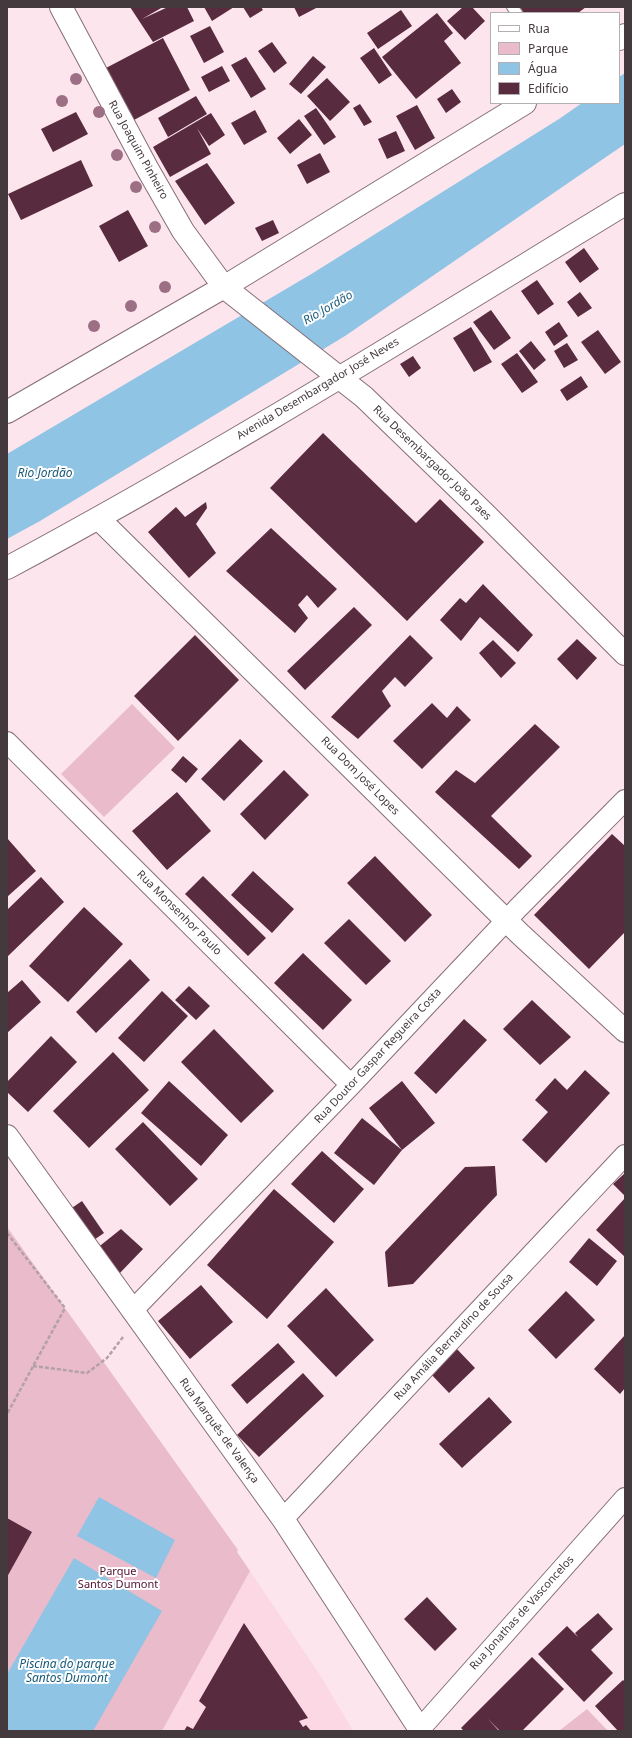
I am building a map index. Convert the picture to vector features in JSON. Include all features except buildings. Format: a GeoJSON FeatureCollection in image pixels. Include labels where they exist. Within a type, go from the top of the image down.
{"type":"FeatureCollection","features":[{"type":"Feature","properties":{"kind":"street","name":"Rua Joaquim Pinheiro"},"geometry":{"type":"LineString","coordinates":[[64,8],[147,168],[183,231],[224,287]]}},
{"type":"Feature","properties":{"kind":"street"},"geometry":{"type":"LineString","coordinates":[[7,412],[224,287],[523,104]]}},
{"type":"Feature","properties":{"kind":"street","name":"Avenida Desembargador José Neves"},"geometry":{"type":"LineString","coordinates":[[7,568],[99,519],[333,372],[625,204]]}},
{"type":"Feature","properties":{"kind":"street","name":"Rua Desembargador João Paes"},"geometry":{"type":"LineString","coordinates":[[224,287],[364,397],[485,514],[625,654]]}},
{"type":"Feature","properties":{"kind":"street","name":"Rua Dom José Lopes"},"geometry":{"type":"LineString","coordinates":[[99,519],[506,920],[625,1031]]}},
{"type":"Feature","properties":{"kind":"street","name":"Rua Monsenhor Paulo"},"geometry":{"type":"LineString","coordinates":[[7,742],[351,1085]]}},
{"type":"Feature","properties":{"kind":"street","name":"Rua Doutor Gaspar Regueira Costa"},"geometry":{"type":"LineString","coordinates":[[132,1311],[351,1085],[506,920],[625,800]]}},
{"type":"Feature","properties":{"kind":"street","name":"Rua Marquês de Valença"},"geometry":{"type":"LineString","coordinates":[[7,1136],[283,1519],[421,1730]]}},
{"type":"Feature","properties":{"kind":"street","name":"Rua Amália Bernardino de Sousa"},"geometry":{"type":"LineString","coordinates":[[283,1519],[625,1155]]}},
{"type":"Feature","properties":{"kind":"street","name":"Rua Jonathas de Vasconcelos"},"geometry":{"type":"LineString","coordinates":[[421,1730],[625,1498]]}},
{"type":"Feature","properties":{"kind":"path"},"geometry":{"type":"LineString","coordinates":[[7,1232],[65,1308],[7,1414]]}},
{"type":"Feature","properties":{"kind":"path"},"geometry":{"type":"LineString","coordinates":[[33,1366],[87,1373],[107,1358],[123,1336],[132,1311]]}},
{"type":"Feature","properties":{"kind":"shaded area"},"geometry":{"type":"Polygon","coordinates":[[[250,1571],[322,1678],[353,1731],[162,1731],[250,1571]]]}},
{"type":"Feature","properties":{"kind":"green space"},"geometry":{"type":"Polygon","coordinates":[[[132,704],[175,748],[104,817],[61,774],[132,704]]]}},
{"type":"Feature","properties":{"kind":"green space","name":"Parque Santos Dumont"},"geometry":{"type":"Polygon","coordinates":[[[7,1227],[238,1550],[237,1552],[250,1571],[162,1731],[7,1731],[7,1227]]]}},
{"type":"Feature","properties":{"kind":"green space"},"geometry":{"type":"Polygon","coordinates":[[[587,1709],[608,1731],[559,1731],[587,1709]]]}},
{"type":"Feature","properties":{"kind":"water","name":"Rio Jordão"},"geometry":{"type":"Polygon","coordinates":[[[625,73],[625,144],[345,336],[40,521],[7,539],[7,454],[313,273],[581,104],[620,104],[620,76],[625,73]]]}},
{"type":"Feature","properties":{"kind":"water"},"geometry":{"type":"Polygon","coordinates":[[[99,1497],[175,1540],[156,1578],[77,1536],[99,1497]]]}},
{"type":"Feature","properties":{"kind":"water","name":"Piscina do parque Santos Dumont"},"geometry":{"type":"Polygon","coordinates":[[[74,1558],[162,1611],[93,1731],[7,1731],[7,1674],[74,1558]]]}}]}
